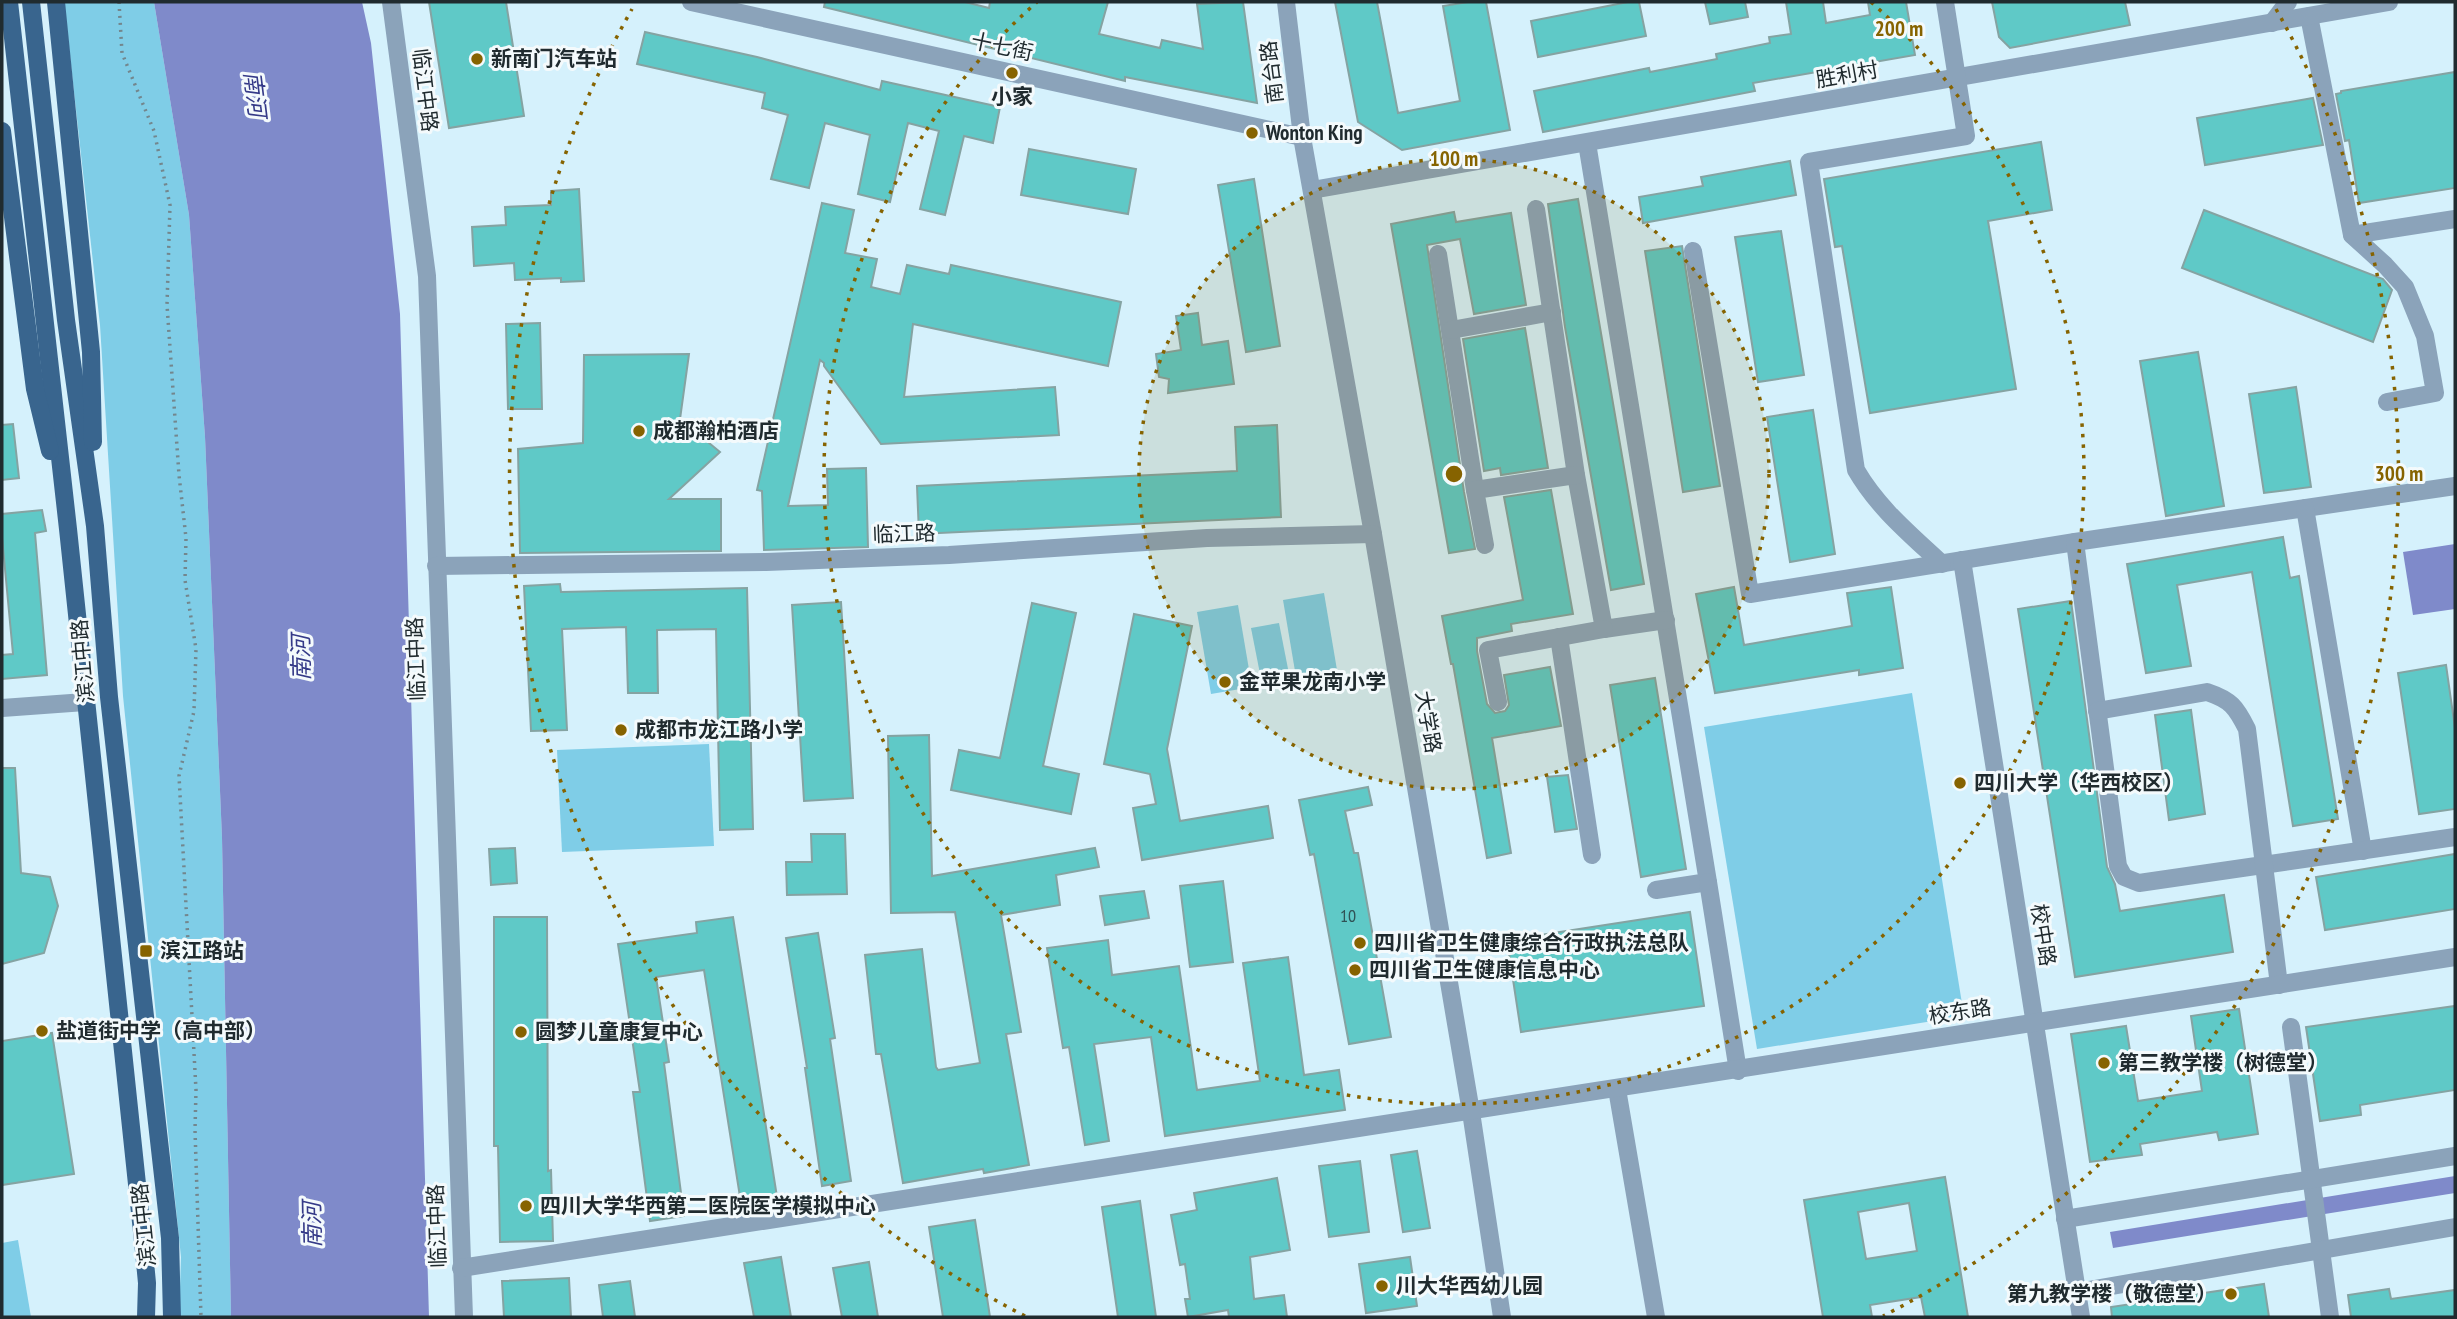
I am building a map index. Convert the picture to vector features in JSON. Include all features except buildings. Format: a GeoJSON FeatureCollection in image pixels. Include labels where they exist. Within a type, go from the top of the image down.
{"type":"FeatureCollection","features":[{"type":"Feature","properties":{"kind":"main road","name":"滨江中路"},"geometry":{"type":"LineString","coordinates":[[9,2],[143,1241],[146,1317]]}},
{"type":"Feature","properties":{"kind":"main road","name":"滨江中路"},"geometry":{"type":"LineString","coordinates":[[31,2],[66,320],[95,526],[109,697],[170,1238],[172,1317]]}},
{"type":"Feature","properties":{"kind":"main road"},"geometry":{"type":"LineString","coordinates":[[56,2],[91,352],[95,526]]}},
{"type":"Feature","properties":{"kind":"main road"},"geometry":{"type":"LineString","coordinates":[[2,131],[35,388],[68,529]]}},
{"type":"Feature","properties":{"kind":"street","name":"临江中路"},"geometry":{"type":"LineString","coordinates":[[391,2],[427,276],[464,1317]]}},
{"type":"Feature","properties":{"kind":"street","name":"十七街"},"geometry":{"type":"LineString","coordinates":[[691,2],[1302,136]]}},
{"type":"Feature","properties":{"kind":"street","name":"南台路"},"geometry":{"type":"LineString","coordinates":[[1286,2],[1302,136]]}},
{"type":"Feature","properties":{"kind":"street"},"geometry":{"type":"LineString","coordinates":[[1941,564],[1882,509],[1856,470],[1809,162],[1966,135],[1945,2]]}},
{"type":"Feature","properties":{"kind":"street"},"geometry":{"type":"LineString","coordinates":[[2272,23],[2288,2]]}},
{"type":"Feature","properties":{"kind":"street","name":"胜利村"},"geometry":{"type":"LineString","coordinates":[[1312,190],[2389,2]]}},
{"type":"Feature","properties":{"kind":"street"},"geometry":{"type":"LineString","coordinates":[[2309,16],[2352,235],[2405,287],[2425,336],[2435,393],[2387,402]]}},
{"type":"Feature","properties":{"kind":"street","name":"大学路"},"geometry":{"type":"LineString","coordinates":[[1302,136],[1471,1112],[1502,1317]]}},
{"type":"Feature","properties":{"kind":"street"},"geometry":{"type":"LineString","coordinates":[[1587,143],[1738,1071]]}},
{"type":"Feature","properties":{"kind":"street"},"geometry":{"type":"LineString","coordinates":[[1536,209],[1576,475],[1604,629]]}},
{"type":"Feature","properties":{"kind":"street"},"geometry":{"type":"LineString","coordinates":[[2352,235],[2455,219]]}},
{"type":"Feature","properties":{"kind":"street"},"geometry":{"type":"LineString","coordinates":[[1693,251],[1750,594],[2075,542],[2455,486]]}},
{"type":"Feature","properties":{"kind":"street"},"geometry":{"type":"LineString","coordinates":[[1438,254],[1485,545]]}},
{"type":"Feature","properties":{"kind":"street"},"geometry":{"type":"LineString","coordinates":[[1451,330],[1552,312]]}},
{"type":"Feature","properties":{"kind":"street"},"geometry":{"type":"LineString","coordinates":[[1475,490],[1576,475]]}},
{"type":"Feature","properties":{"kind":"street"},"geometry":{"type":"LineString","coordinates":[[2305,508],[2363,851]]}},
{"type":"Feature","properties":{"kind":"street","name":"临江路"},"geometry":{"type":"LineString","coordinates":[[436,566],[792,561],[949,555],[1207,538],[1373,534]]}},
{"type":"Feature","properties":{"kind":"street"},"geometry":{"type":"LineString","coordinates":[[2075,542],[2118,866],[2124,877],[2139,883],[2455,837]]}},
{"type":"Feature","properties":{"kind":"street","name":"校中路"},"geometry":{"type":"LineString","coordinates":[[1962,561],[2081,1317]]}},
{"type":"Feature","properties":{"kind":"street"},"geometry":{"type":"LineString","coordinates":[[1497,702],[1488,649],[1665,620]]}},
{"type":"Feature","properties":{"kind":"street"},"geometry":{"type":"LineString","coordinates":[[1559,637],[1592,855]]}},
{"type":"Feature","properties":{"kind":"street"},"geometry":{"type":"LineString","coordinates":[[2097,711],[2207,691],[2236,706],[2247,729],[2279,985]]}},
{"type":"Feature","properties":{"kind":"street"},"geometry":{"type":"LineString","coordinates":[[2,708],[85,702]]}},
{"type":"Feature","properties":{"kind":"street"},"geometry":{"type":"LineString","coordinates":[[1656,890],[1708,882]]}},
{"type":"Feature","properties":{"kind":"street","name":"校东路"},"geometry":{"type":"LineString","coordinates":[[461,1268],[1738,1071],[2455,957]]}},
{"type":"Feature","properties":{"kind":"street"},"geometry":{"type":"LineString","coordinates":[[2291,1027],[2330,1317]]}},
{"type":"Feature","properties":{"kind":"street"},"geometry":{"type":"LineString","coordinates":[[1617,1089],[1656,1317]]}},
{"type":"Feature","properties":{"kind":"street"},"geometry":{"type":"LineString","coordinates":[[2065,1219],[2455,1156]]}},
{"type":"Feature","properties":{"kind":"street"},"geometry":{"type":"LineString","coordinates":[[2077,1292],[2455,1227]]}},
{"type":"Feature","properties":{"kind":"path"},"geometry":{"type":"LineString","coordinates":[[119,2],[121,53],[154,131],[170,205],[167,305],[186,538],[186,580],[196,649],[194,711],[179,776],[196,1090],[201,1317]]}},
{"type":"Feature","properties":{"kind":"shaded area"},"geometry":{"type":"Polygon","coordinates":[[[64,2],[154,2],[189,215],[205,437],[222,838],[231,1317],[179,1317],[181,1257],[123,696],[100,325],[64,2]]]}},
{"type":"Feature","properties":{"kind":"shaded area"},"geometry":{"type":"Polygon","coordinates":[[[1324,593],[1337,670],[1296,677],[1283,600],[1324,593]]]}},
{"type":"Feature","properties":{"kind":"shaded area"},"geometry":{"type":"Polygon","coordinates":[[[1238,605],[1252,687],[1211,694],[1197,612],[1238,605]]]}},
{"type":"Feature","properties":{"kind":"shaded area"},"geometry":{"type":"Polygon","coordinates":[[[1279,623],[1290,679],[1262,684],[1251,628],[1279,623]]]}},
{"type":"Feature","properties":{"kind":"shaded area"},"geometry":{"type":"Polygon","coordinates":[[[1912,693],[1964,1016],[1757,1049],[1704,727],[1912,693]]]}},
{"type":"Feature","properties":{"kind":"shaded area"},"geometry":{"type":"Polygon","coordinates":[[[709,744],[714,846],[562,852],[557,750],[709,744]]]}},
{"type":"Feature","properties":{"kind":"shaded area"},"geometry":{"type":"Polygon","coordinates":[[[18,1240],[31,1317],[2,1317],[2,1243],[18,1240]]]}},
{"type":"Feature","properties":{"kind":"water","name":"南河"},"geometry":{"type":"Polygon","coordinates":[[[154,2],[362,2],[371,43],[400,314],[429,1317],[231,1317],[222,838],[205,437],[189,215],[154,2]]]}},
{"type":"Feature","properties":{"kind":"water"},"geometry":{"type":"Polygon","coordinates":[[[2455,544],[2455,609],[2413,615],[2403,552],[2455,544]]]}},
{"type":"Feature","properties":{"kind":"water"},"geometry":{"type":"Polygon","coordinates":[[[2455,1176],[2455,1193],[2113,1248],[2110,1232],[2455,1176]]]}},
{"type":"Feature","properties":{"kind":"place","name":"新南门汽车站"},"geometry":{"type":"Point","coordinates":[477,59]}},
{"type":"Feature","properties":{"kind":"place","name":"小家"},"geometry":{"type":"Point","coordinates":[1012,73]}},
{"type":"Feature","properties":{"kind":"place","name":"Wonton King"},"geometry":{"type":"Point","coordinates":[1252,133]}},
{"type":"Feature","properties":{"kind":"place","name":"成都瀚柏酒店"},"geometry":{"type":"Point","coordinates":[639,431]}},
{"type":"Feature","properties":{"kind":"place","name":"金苹果龙南小学"},"geometry":{"type":"Point","coordinates":[1225,682]}},
{"type":"Feature","properties":{"kind":"place","name":"成都市龙江路小学"},"geometry":{"type":"Point","coordinates":[621,730]}},
{"type":"Feature","properties":{"kind":"place","name":"四川大学（华西校区）"},"geometry":{"type":"Point","coordinates":[1960,783]}},
{"type":"Feature","properties":{"kind":"place","name":"四川省卫生健康综合行政执法总队"},"geometry":{"type":"Point","coordinates":[1360,943]}},
{"type":"Feature","properties":{"kind":"place","name":"滨江路站"},"geometry":{"type":"Point","coordinates":[146,951]}},
{"type":"Feature","properties":{"kind":"place","name":"四川省卫生健康信息中心"},"geometry":{"type":"Point","coordinates":[1355,970]}},
{"type":"Feature","properties":{"kind":"place","name":"盐道街中学（高中部）"},"geometry":{"type":"Point","coordinates":[42,1031]}},
{"type":"Feature","properties":{"kind":"place","name":"圆梦儿童康复中心"},"geometry":{"type":"Point","coordinates":[521,1032]}},
{"type":"Feature","properties":{"kind":"place","name":"第三教学楼（树德堂）"},"geometry":{"type":"Point","coordinates":[2104,1063]}},
{"type":"Feature","properties":{"kind":"place","name":"四川大学华西第二医院医学模拟中心"},"geometry":{"type":"Point","coordinates":[526,1206]}},
{"type":"Feature","properties":{"kind":"place","name":"川大华西幼儿园"},"geometry":{"type":"Point","coordinates":[1382,1286]}},
{"type":"Feature","properties":{"kind":"place","name":"第九教学楼（敬德堂）"},"geometry":{"type":"Point","coordinates":[2231,1294]}}]}
